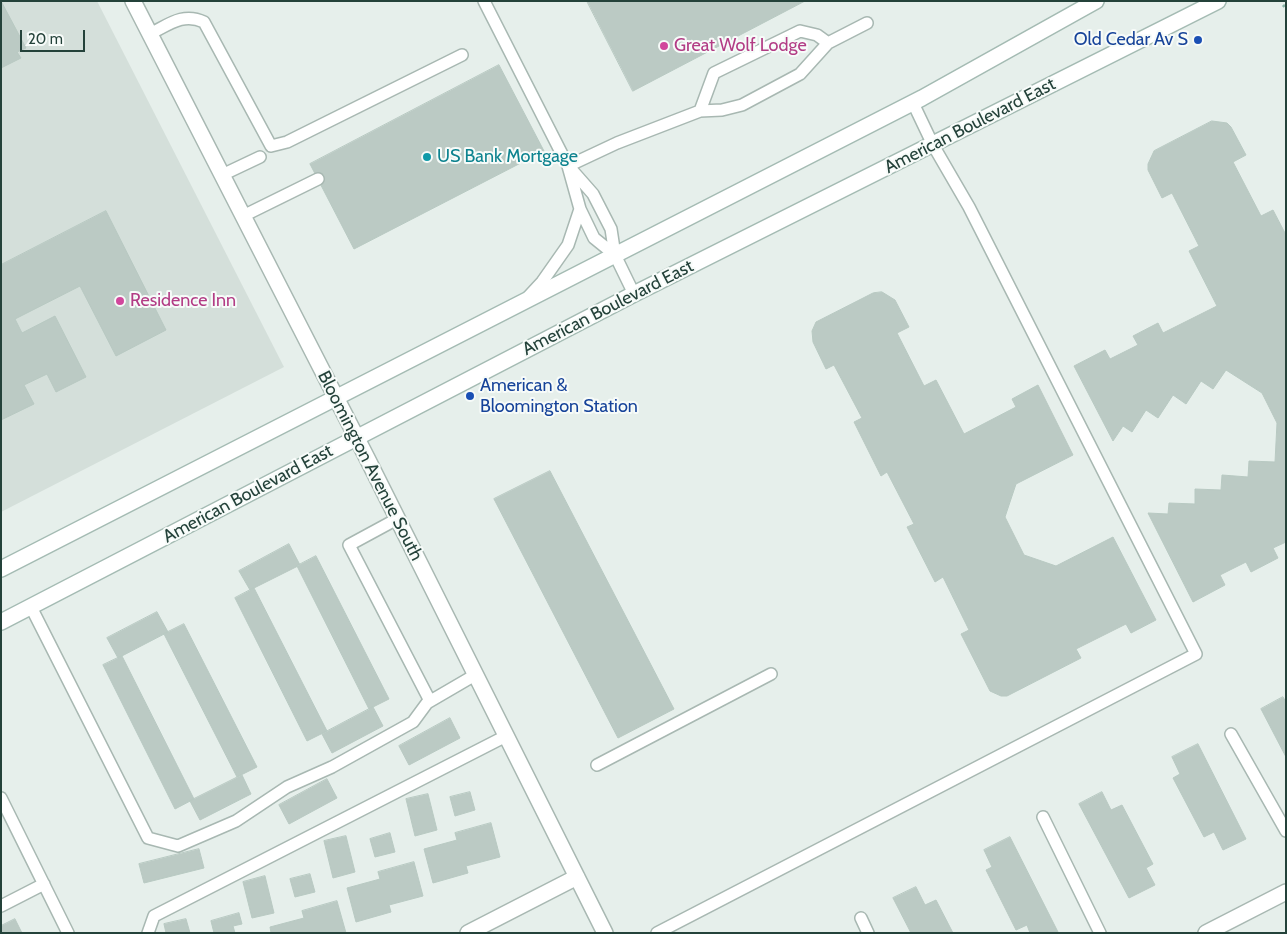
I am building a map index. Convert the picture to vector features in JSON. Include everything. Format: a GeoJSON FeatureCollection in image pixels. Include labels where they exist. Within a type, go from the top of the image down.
{"type":"FeatureCollection","features":[{"type":"Feature","properties":{"kind":"main road","name":"Bloomington Avenue South"},"geometry":{"type":"LineString","coordinates":[[134,1],[336,397],[605,933]]}},
{"type":"Feature","properties":{"kind":"main road"},"geometry":{"type":"LineString","coordinates":[[1,569],[913,103],[1096,1]]}},
{"type":"Feature","properties":{"kind":"main road","name":"American Boulevard East"},"geometry":{"type":"LineString","coordinates":[[1,622],[208,517],[634,294],[1218,1]]}},
{"type":"Feature","properties":{"kind":"main road"},"geometry":{"type":"LineString","coordinates":[[468,933],[577,877]]}},
{"type":"Feature","properties":{"kind":"main road"},"geometry":{"type":"LineString","coordinates":[[1210,932],[1286,892]]}},
{"type":"Feature","properties":{"kind":"lane"},"geometry":{"type":"LineString","coordinates":[[484,1],[568,166],[580,209],[594,238],[615,255]]}},
{"type":"Feature","properties":{"kind":"lane"},"geometry":{"type":"LineString","coordinates":[[150,34],[175,21],[193,17],[204,22],[272,146],[287,142],[462,55]]}},
{"type":"Feature","properties":{"kind":"lane"},"geometry":{"type":"LineString","coordinates":[[568,166],[617,143],[700,111],[722,110],[742,104],[800,74],[828,43],[867,22]]}},
{"type":"Feature","properties":{"kind":"lane"},"geometry":{"type":"LineString","coordinates":[[700,111],[714,73],[800,31],[817,35],[828,43]]}},
{"type":"Feature","properties":{"kind":"lane"},"geometry":{"type":"LineString","coordinates":[[657,933],[1196,654],[969,207],[933,145],[913,103]]}},
{"type":"Feature","properties":{"kind":"lane"},"geometry":{"type":"LineString","coordinates":[[222,175],[260,157]]}},
{"type":"Feature","properties":{"kind":"lane"},"geometry":{"type":"LineString","coordinates":[[568,166],[593,194],[611,229],[615,255],[634,294]]}},
{"type":"Feature","properties":{"kind":"lane"},"geometry":{"type":"LineString","coordinates":[[243,216],[318,179]]}},
{"type":"Feature","properties":{"kind":"lane"},"geometry":{"type":"LineString","coordinates":[[524,301],[542,282],[568,245],[580,209]]}},
{"type":"Feature","properties":{"kind":"lane"},"geometry":{"type":"LineString","coordinates":[[397,519],[349,545],[430,701]]}},
{"type":"Feature","properties":{"kind":"lane"},"geometry":{"type":"LineString","coordinates":[[31,606],[148,838],[178,846],[236,821],[287,787],[332,767],[413,722],[430,701],[475,675]]}},
{"type":"Feature","properties":{"kind":"lane"},"geometry":{"type":"LineString","coordinates":[[597,765],[771,674]]}},
{"type":"Feature","properties":{"kind":"lane"},"geometry":{"type":"LineString","coordinates":[[1231,734],[1286,831]]}},
{"type":"Feature","properties":{"kind":"lane"},"geometry":{"type":"LineString","coordinates":[[148,933],[154,916],[506,736]]}},
{"type":"Feature","properties":{"kind":"lane"},"geometry":{"type":"LineString","coordinates":[[1,798],[68,933]]}},
{"type":"Feature","properties":{"kind":"lane"},"geometry":{"type":"LineString","coordinates":[[1043,817],[1100,933]]}},
{"type":"Feature","properties":{"kind":"lane"},"geometry":{"type":"LineString","coordinates":[[1,906],[44,884]]}},
{"type":"Feature","properties":{"kind":"lane"},"geometry":{"type":"LineString","coordinates":[[861,918],[868,933]]}},
{"type":"Feature","properties":{"kind":"shaded area"},"geometry":{"type":"Polygon","coordinates":[[[1,1],[97,1],[284,367],[1,512],[1,1]]]}},
{"type":"Feature","properties":{"kind":"building"},"geometry":{"type":"Polygon","coordinates":[[[1,1],[26,48],[17,52],[21,58],[1,68],[1,1]]]}},
{"type":"Feature","properties":{"kind":"building","name":"Great Wolf Lodge"},"geometry":{"type":"Polygon","coordinates":[[[587,1],[805,1],[633,91],[587,1]]]}},
{"type":"Feature","properties":{"kind":"building","name":"US Bank Mortgage"},"geometry":{"type":"Polygon","coordinates":[[[499,65],[544,151],[354,249],[310,164],[499,65]]]}},
{"type":"Feature","properties":{"kind":"building"},"geometry":{"type":"Polygon","coordinates":[[[1212,121],[1227,123],[1231,127],[1246,155],[1233,162],[1261,216],[1273,210],[1286,235],[1286,542],[1273,548],[1278,558],[1251,572],[1246,562],[1220,575],[1225,585],[1193,602],[1148,513],[1168,514],[1169,503],[1195,504],[1195,489],[1221,490],[1222,475],[1248,477],[1249,461],[1275,462],[1277,423],[1262,393],[1226,370],[1213,389],[1201,381],[1186,404],[1173,395],[1158,418],[1146,410],[1132,432],[1123,426],[1113,441],[1074,366],[1105,350],[1110,359],[1138,345],[1133,336],[1158,323],[1163,333],[1217,306],[1189,251],[1199,246],[1172,193],[1162,198],[1148,170],[1148,164],[1154,151],[1212,121]]]}},
{"type":"Feature","properties":{"kind":"building","name":"Residence Inn"},"geometry":{"type":"Polygon","coordinates":[[[106,211],[166,330],[116,356],[80,286],[15,319],[22,333],[55,316],[86,377],[56,392],[47,374],[24,385],[34,404],[1,420],[1,265],[106,211]]]}},
{"type":"Feature","properties":{"kind":"building"},"geometry":{"type":"Polygon","coordinates":[[[882,292],[895,300],[909,327],[897,333],[924,386],[936,380],[964,434],[1016,407],[1012,399],[1038,385],[1073,455],[1016,484],[1005,517],[1024,555],[1056,566],[1113,537],[1156,620],[1131,633],[1126,624],[1076,649],[1081,658],[1007,696],[1001,696],[990,691],[961,634],[969,630],[943,577],[935,582],[907,527],[914,524],[887,472],[881,476],[854,422],[862,418],[834,365],[826,369],[813,342],[812,331],[816,322],[873,293],[882,292]]]}},
{"type":"Feature","properties":{"kind":"building"},"geometry":{"type":"Polygon","coordinates":[[[550,471],[674,709],[618,738],[494,499],[550,471]]]}},
{"type":"Feature","properties":{"kind":"building"},"geometry":{"type":"Polygon","coordinates":[[[289,544],[300,565],[250,590],[239,571],[289,544]]]}},
{"type":"Feature","properties":{"kind":"building"},"geometry":{"type":"Polygon","coordinates":[[[316,556],[389,699],[369,709],[297,566],[316,556]]]}},
{"type":"Feature","properties":{"kind":"building"},"geometry":{"type":"Polygon","coordinates":[[[254,588],[327,731],[307,741],[235,598],[254,588]]]}},
{"type":"Feature","properties":{"kind":"building"},"geometry":{"type":"Polygon","coordinates":[[[157,612],[168,632],[118,658],[107,638],[157,612]]]}},
{"type":"Feature","properties":{"kind":"building"},"geometry":{"type":"Polygon","coordinates":[[[184,624],[257,767],[237,777],[164,634],[184,624]]]}},
{"type":"Feature","properties":{"kind":"building"},"geometry":{"type":"Polygon","coordinates":[[[122,656],[194,799],[175,809],[103,665],[122,656]]]}},
{"type":"Feature","properties":{"kind":"building"},"geometry":{"type":"Polygon","coordinates":[[[1283,697],[1286,702],[1286,757],[1261,709],[1283,697]]]}},
{"type":"Feature","properties":{"kind":"building"},"geometry":{"type":"Polygon","coordinates":[[[373,707],[383,726],[332,753],[322,734],[373,707]]]}},
{"type":"Feature","properties":{"kind":"building"},"geometry":{"type":"Polygon","coordinates":[[[450,718],[460,738],[409,765],[399,746],[450,718]]]}},
{"type":"Feature","properties":{"kind":"building"},"geometry":{"type":"Polygon","coordinates":[[[1198,744],[1246,839],[1223,850],[1214,832],[1204,837],[1173,778],[1180,774],[1172,757],[1198,744]]]}},
{"type":"Feature","properties":{"kind":"building"},"geometry":{"type":"Polygon","coordinates":[[[242,775],[251,794],[200,820],[190,801],[242,775]]]}},
{"type":"Feature","properties":{"kind":"building"},"geometry":{"type":"Polygon","coordinates":[[[327,779],[337,798],[289,824],[279,805],[327,779]]]}},
{"type":"Feature","properties":{"kind":"building"},"geometry":{"type":"Polygon","coordinates":[[[470,792],[475,810],[455,816],[450,797],[470,792]]]}},
{"type":"Feature","properties":{"kind":"building"},"geometry":{"type":"Polygon","coordinates":[[[1102,792],[1111,810],[1122,805],[1153,864],[1146,868],[1155,885],[1129,898],[1079,804],[1102,792]]]}},
{"type":"Feature","properties":{"kind":"building"},"geometry":{"type":"Polygon","coordinates":[[[428,794],[437,830],[415,836],[406,799],[428,794]]]}},
{"type":"Feature","properties":{"kind":"building"},"geometry":{"type":"Polygon","coordinates":[[[491,823],[500,857],[466,866],[468,873],[433,883],[424,849],[457,840],[455,833],[491,823]]]}},
{"type":"Feature","properties":{"kind":"building"},"geometry":{"type":"Polygon","coordinates":[[[390,833],[395,852],[375,857],[370,839],[390,833]]]}},
{"type":"Feature","properties":{"kind":"building"},"geometry":{"type":"Polygon","coordinates":[[[346,836],[355,872],[333,878],[324,841],[346,836]]]}},
{"type":"Feature","properties":{"kind":"building"},"geometry":{"type":"Polygon","coordinates":[[[1010,837],[1058,932],[1030,933],[1027,925],[1016,930],[986,870],[992,867],[984,850],[1010,837]]]}},
{"type":"Feature","properties":{"kind":"building"},"geometry":{"type":"Polygon","coordinates":[[[199,849],[204,868],[144,883],[139,864],[199,849]]]}},
{"type":"Feature","properties":{"kind":"building"},"geometry":{"type":"Polygon","coordinates":[[[414,862],[423,896],[389,905],[391,912],[356,922],[347,888],[380,879],[378,872],[414,862]]]}},
{"type":"Feature","properties":{"kind":"building"},"geometry":{"type":"Polygon","coordinates":[[[310,874],[315,892],[295,897],[290,879],[310,874]]]}},
{"type":"Feature","properties":{"kind":"building"},"geometry":{"type":"Polygon","coordinates":[[[265,876],[274,913],[252,918],[243,882],[265,876]]]}},
{"type":"Feature","properties":{"kind":"building"},"geometry":{"type":"Polygon","coordinates":[[[916,887],[925,905],[936,900],[953,933],[911,933],[893,898],[916,887]]]}},
{"type":"Feature","properties":{"kind":"building"},"geometry":{"type":"Polygon","coordinates":[[[337,901],[346,933],[271,933],[270,927],[304,918],[302,911],[337,901]]]}},
{"type":"Feature","properties":{"kind":"building"},"geometry":{"type":"Polygon","coordinates":[[[239,913],[242,924],[233,926],[235,933],[214,933],[211,921],[239,913]]]}},
{"type":"Feature","properties":{"kind":"building"},"geometry":{"type":"Polygon","coordinates":[[[15,919],[22,933],[1,933],[1,926],[15,919]]]}},
{"type":"Feature","properties":{"kind":"building"},"geometry":{"type":"Polygon","coordinates":[[[186,919],[190,933],[166,933],[164,924],[186,919]]]}},
{"type":"Feature","properties":{"kind":"place","name":"Old Cedar Av S"},"geometry":{"type":"Point","coordinates":[1198,40]}},
{"type":"Feature","properties":{"kind":"place","name":"Great Wolf Lodge"},"geometry":{"type":"Point","coordinates":[664,46]}},
{"type":"Feature","properties":{"kind":"place","name":"US Bank Mortgage"},"geometry":{"type":"Point","coordinates":[427,157]}},
{"type":"Feature","properties":{"kind":"place","name":"Residence Inn"},"geometry":{"type":"Point","coordinates":[120,301]}},
{"type":"Feature","properties":{"kind":"place","name":"American & Bloomington Station"},"geometry":{"type":"Point","coordinates":[470,396]}}]}
